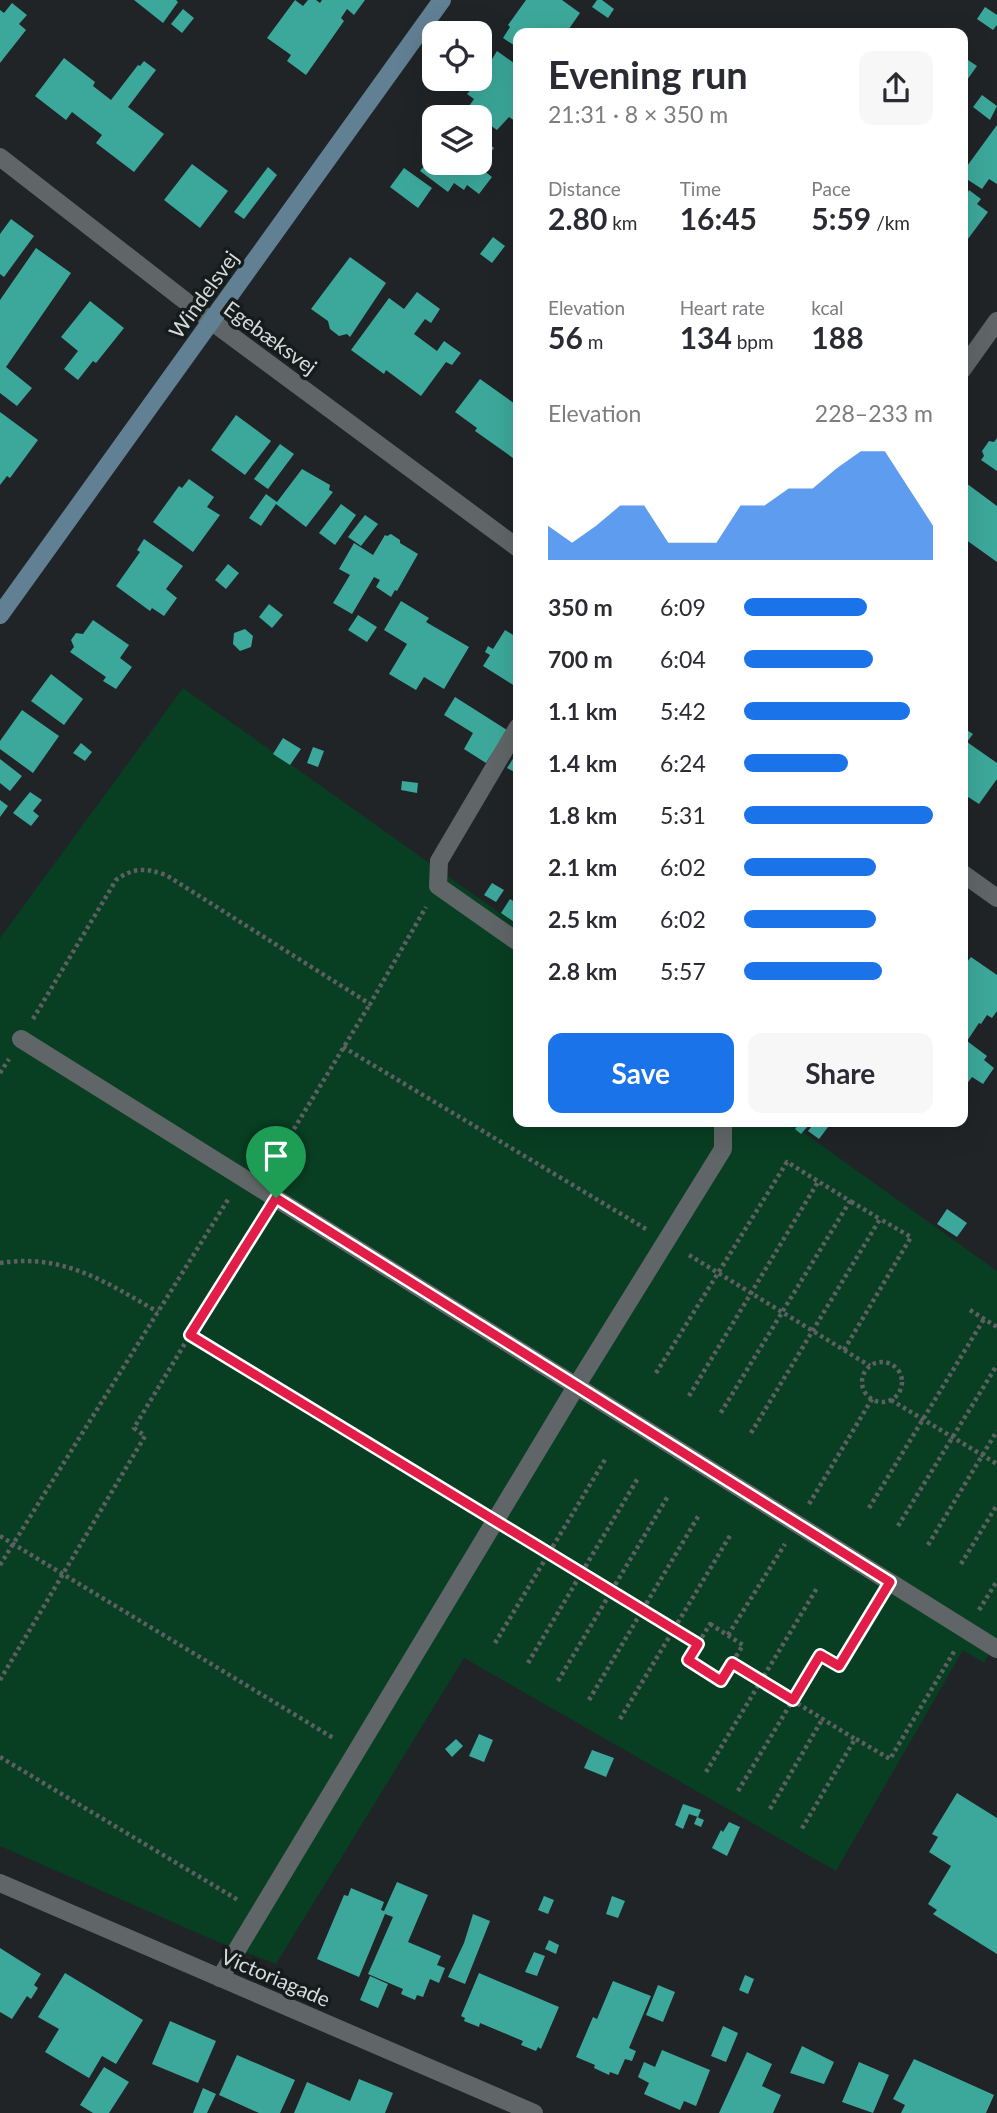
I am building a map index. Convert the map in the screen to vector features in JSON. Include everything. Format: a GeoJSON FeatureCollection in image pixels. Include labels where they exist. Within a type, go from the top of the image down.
{"type":"FeatureCollection","features":[{"type":"Feature","properties":{"kind":"street","name":"Windelsvej"},"geometry":{"type":"LineString","coordinates":[[0,615],[442,0]]}},
{"type":"Feature","properties":{"kind":"street","name":"Egebæksvej"},"geometry":{"type":"LineString","coordinates":[[0,157],[211,321],[513,544]]}},
{"type":"Feature","properties":{"kind":"street"},"geometry":{"type":"LineString","coordinates":[[968,362],[997,321]]}},
{"type":"Feature","properties":{"kind":"street"},"geometry":{"type":"LineString","coordinates":[[513,735],[439,861],[438,886],[513,938]]}},
{"type":"Feature","properties":{"kind":"street"},"geometry":{"type":"LineString","coordinates":[[968,877],[997,898]]}},
{"type":"Feature","properties":{"kind":"street"},"geometry":{"type":"LineString","coordinates":[[21,1039],[997,1649]]}},
{"type":"Feature","properties":{"kind":"street"},"geometry":{"type":"LineString","coordinates":[[220,1978],[723,1149],[723,1127]]}},
{"type":"Feature","properties":{"kind":"street","name":"Victoriagade"},"geometry":{"type":"LineString","coordinates":[[0,1883],[534,2113]]}},
{"type":"Feature","properties":{"kind":"path"},"geometry":{"type":"LineString","coordinates":[[21,1039],[116,880],[137,869],[148,869],[166,875],[369,1004]]}},
{"type":"Feature","properties":{"kind":"path"},"geometry":{"type":"LineString","coordinates":[[259,1187],[438,886]]}},
{"type":"Feature","properties":{"kind":"path"},"geometry":{"type":"LineString","coordinates":[[343,1048],[667,1241],[870,1366]]}},
{"type":"Feature","properties":{"kind":"path"},"geometry":{"type":"LineString","coordinates":[[656,1373],[787,1162],[911,1237],[844,1350]]}},
{"type":"Feature","properties":{"kind":"path"},"geometry":{"type":"LineString","coordinates":[[0,1565],[242,1177]]}},
{"type":"Feature","properties":{"kind":"path"},"geometry":{"type":"LineString","coordinates":[[689,1396],[818,1182]]}},
{"type":"Feature","properties":{"kind":"path"},"geometry":{"type":"LineString","coordinates":[[0,1680],[145,1436],[134,1428],[276,1198]]}},
{"type":"Feature","properties":{"kind":"path"},"geometry":{"type":"LineString","coordinates":[[720,1414],[850,1201]]}},
{"type":"Feature","properties":{"kind":"path"},"geometry":{"type":"LineString","coordinates":[[751,1433],[880,1219]]}},
{"type":"Feature","properties":{"kind":"path"},"geometry":{"type":"LineString","coordinates":[[0,1263],[18,1260],[71,1267],[95,1276],[158,1311]]}},
{"type":"Feature","properties":{"kind":"path"},"geometry":{"type":"LineString","coordinates":[[970,1310],[997,1327]]}},
{"type":"Feature","properties":{"kind":"path"},"geometry":{"type":"LineString","coordinates":[[869,1508],[984,1319]]}},
{"type":"Feature","properties":{"kind":"path"},"geometry":{"type":"LineString","coordinates":[[190,1335],[698,1644]]}},
{"type":"Feature","properties":{"kind":"path"},"geometry":{"type":"LineString","coordinates":[[891,1400],[900,1390],[899,1372],[889,1363],[870,1366],[863,1377],[863,1390],[872,1399],[891,1400],[997,1464]]}},
{"type":"Feature","properties":{"kind":"path"},"geometry":{"type":"LineString","coordinates":[[898,1526],[997,1365]]}},
{"type":"Feature","properties":{"kind":"path"},"geometry":{"type":"LineString","coordinates":[[928,1545],[997,1431]]}},
{"type":"Feature","properties":{"kind":"path"},"geometry":{"type":"LineString","coordinates":[[495,1643],[606,1458]]}},
{"type":"Feature","properties":{"kind":"path"},"geometry":{"type":"LineString","coordinates":[[528,1663],[638,1478]]}},
{"type":"Feature","properties":{"kind":"path"},"geometry":{"type":"LineString","coordinates":[[558,1681],[668,1496]]}},
{"type":"Feature","properties":{"kind":"path"},"geometry":{"type":"LineString","coordinates":[[961,1564],[997,1505]]}},
{"type":"Feature","properties":{"kind":"path"},"geometry":{"type":"LineString","coordinates":[[589,1700],[699,1515]]}},
{"type":"Feature","properties":{"kind":"path"},"geometry":{"type":"LineString","coordinates":[[620,1719],[731,1534]]}},
{"type":"Feature","properties":{"kind":"path"},"geometry":{"type":"LineString","coordinates":[[0,1536],[357,1752]]}},
{"type":"Feature","properties":{"kind":"path"},"geometry":{"type":"LineString","coordinates":[[738,1791],[820,1655],[839,1666],[890,1582]]}},
{"type":"Feature","properties":{"kind":"path"},"geometry":{"type":"LineString","coordinates":[[706,1772],[817,1588]]}},
{"type":"Feature","properties":{"kind":"path"},"geometry":{"type":"LineString","coordinates":[[710,1624],[743,1645],[721,1681],[688,1660],[698,1644],[710,1624]]}},
{"type":"Feature","properties":{"kind":"path"},"geometry":{"type":"LineString","coordinates":[[732,1663],[890,1759],[967,1630]]}},
{"type":"Feature","properties":{"kind":"path"},"geometry":{"type":"LineString","coordinates":[[770,1809],[823,1718]]}},
{"type":"Feature","properties":{"kind":"path"},"geometry":{"type":"LineString","coordinates":[[801,1830],[855,1739]]}},
{"type":"Feature","properties":{"kind":"path"},"geometry":{"type":"LineString","coordinates":[[0,1757],[260,1913]]}},
{"type":"Feature","properties":{"kind":"green space"},"geometry":{"type":"Polygon","coordinates":[[[183,688],[513,922],[513,1127],[796,1127],[997,1271],[997,1638],[984,1663],[963,1650],[836,1871],[464,1658],[276,1964],[211,1939],[0,1846],[0,938],[183,688]]]}},
{"type":"Feature","properties":{"kind":"building"},"geometry":{"type":"Polygon","coordinates":[[[134,0],[176,0],[178,2],[163,23],[134,0]]]}},
{"type":"Feature","properties":{"kind":"building"},"geometry":{"type":"Polygon","coordinates":[[[295,0],[303,6],[308,0],[320,3],[322,0],[365,0],[354,15],[347,9],[341,18],[344,21],[306,75],[287,61],[291,55],[267,38],[295,0]]]}},
{"type":"Feature","properties":{"kind":"building"},"geometry":{"type":"Polygon","coordinates":[[[526,0],[562,0],[580,13],[570,28],[513,28],[513,45],[503,38],[510,27],[508,25],[526,0]]]}},
{"type":"Feature","properties":{"kind":"building"},"geometry":{"type":"Polygon","coordinates":[[[597,0],[602,0],[614,9],[608,18],[592,7],[597,0]]]}},
{"type":"Feature","properties":{"kind":"building"},"geometry":{"type":"Polygon","coordinates":[[[12,3],[27,15],[19,24],[26,30],[0,63],[0,10],[4,13],[12,3]]]}},
{"type":"Feature","properties":{"kind":"building"},"geometry":{"type":"Polygon","coordinates":[[[985,7],[997,15],[997,25],[993,30],[977,19],[985,7]]]}},
{"type":"Feature","properties":{"kind":"building"},"geometry":{"type":"Polygon","coordinates":[[[183,9],[194,18],[182,33],[171,24],[183,9]]]}},
{"type":"Feature","properties":{"kind":"building"},"geometry":{"type":"Polygon","coordinates":[[[497,51],[513,62],[513,120],[509,117],[497,130],[492,126],[492,105],[470,105],[474,99],[467,94],[470,91],[492,91],[492,59],[497,51]]]}},
{"type":"Feature","properties":{"kind":"building"},"geometry":{"type":"Polygon","coordinates":[[[64,58],[95,82],[93,86],[111,100],[144,61],[156,70],[128,107],[164,134],[134,172],[96,143],[102,135],[72,112],[66,120],[35,96],[64,58]]]}},
{"type":"Feature","properties":{"kind":"building"},"geometry":{"type":"Polygon","coordinates":[[[968,60],[977,66],[968,79],[968,60]]]}},
{"type":"Feature","properties":{"kind":"building"},"geometry":{"type":"Polygon","coordinates":[[[982,95],[997,106],[990,120],[973,107],[982,95]]]}},
{"type":"Feature","properties":{"kind":"building"},"geometry":{"type":"Polygon","coordinates":[[[997,125],[997,184],[989,179],[982,189],[968,180],[968,165],[997,125]]]}},
{"type":"Feature","properties":{"kind":"building"},"geometry":{"type":"Polygon","coordinates":[[[192,164],[228,191],[200,228],[164,200],[192,164]]]}},
{"type":"Feature","properties":{"kind":"building"},"geometry":{"type":"Polygon","coordinates":[[[268,167],[277,175],[244,219],[234,212],[268,167]]]}},
{"type":"Feature","properties":{"kind":"building"},"geometry":{"type":"Polygon","coordinates":[[[404,168],[432,188],[418,208],[390,187],[404,168]]]}},
{"type":"Feature","properties":{"kind":"building"},"geometry":{"type":"Polygon","coordinates":[[[425,175],[492,177],[479,194],[467,185],[464,190],[454,183],[448,192],[425,175]]]}},
{"type":"Feature","properties":{"kind":"building"},"geometry":{"type":"Polygon","coordinates":[[[969,190],[981,199],[977,204],[988,212],[968,239],[969,190]]]}},
{"type":"Feature","properties":{"kind":"building"},"geometry":{"type":"Polygon","coordinates":[[[11,219],[34,236],[4,277],[0,274],[0,234],[11,219]]]}},
{"type":"Feature","properties":{"kind":"building"},"geometry":{"type":"Polygon","coordinates":[[[493,237],[505,246],[492,263],[480,254],[493,237]]]}},
{"type":"Feature","properties":{"kind":"building"},"geometry":{"type":"Polygon","coordinates":[[[36,248],[71,273],[6,367],[32,388],[17,406],[0,393],[0,300],[36,248]]]}},
{"type":"Feature","properties":{"kind":"building"},"geometry":{"type":"Polygon","coordinates":[[[350,257],[386,283],[350,337],[347,334],[339,336],[330,329],[328,321],[311,309],[350,257]]]}},
{"type":"Feature","properties":{"kind":"building"},"geometry":{"type":"Polygon","coordinates":[[[417,292],[440,309],[431,323],[425,319],[414,334],[437,351],[444,341],[461,353],[452,365],[446,362],[421,396],[386,370],[384,374],[351,350],[389,298],[404,309],[417,292]]]}},
{"type":"Feature","properties":{"kind":"building"},"geometry":{"type":"Polygon","coordinates":[[[90,301],[124,328],[96,363],[93,361],[78,380],[64,369],[78,351],[61,337],[90,301]]]}},
{"type":"Feature","properties":{"kind":"building"},"geometry":{"type":"Polygon","coordinates":[[[480,379],[513,402],[513,458],[475,431],[477,428],[455,412],[480,379]]]}},
{"type":"Feature","properties":{"kind":"building"},"geometry":{"type":"Polygon","coordinates":[[[0,412],[38,440],[10,478],[7,476],[0,485],[0,412]]]}},
{"type":"Feature","properties":{"kind":"building"},"geometry":{"type":"Polygon","coordinates":[[[236,415],[271,441],[245,475],[211,450],[236,415]]]}},
{"type":"Feature","properties":{"kind":"building"},"geometry":{"type":"Polygon","coordinates":[[[997,438],[997,471],[981,460],[984,456],[982,451],[989,441],[994,442],[997,438]]]}},
{"type":"Feature","properties":{"kind":"building"},"geometry":{"type":"Polygon","coordinates":[[[280,444],[294,454],[268,489],[254,479],[280,444]]]}},
{"type":"Feature","properties":{"kind":"building"},"geometry":{"type":"Polygon","coordinates":[[[302,469],[330,485],[329,490],[333,492],[306,527],[276,504],[261,526],[249,518],[266,494],[277,502],[302,469]]]}},
{"type":"Feature","properties":{"kind":"building"},"geometry":{"type":"Polygon","coordinates":[[[189,479],[214,497],[207,507],[220,515],[193,552],[153,522],[179,486],[182,488],[189,479]]]}},
{"type":"Feature","properties":{"kind":"building"},"geometry":{"type":"Polygon","coordinates":[[[968,484],[997,506],[997,562],[968,541],[968,484]]]}},
{"type":"Feature","properties":{"kind":"building"},"geometry":{"type":"Polygon","coordinates":[[[341,504],[356,515],[335,545],[319,533],[341,504]]]}},
{"type":"Feature","properties":{"kind":"building"},"geometry":{"type":"Polygon","coordinates":[[[365,515],[378,524],[361,546],[348,537],[365,515]]]}},
{"type":"Feature","properties":{"kind":"building"},"geometry":{"type":"Polygon","coordinates":[[[391,534],[418,554],[397,591],[395,590],[391,597],[376,587],[380,580],[374,577],[352,614],[333,603],[350,575],[339,569],[354,543],[373,555],[385,535],[391,534]]]}},
{"type":"Feature","properties":{"kind":"building"},"geometry":{"type":"Polygon","coordinates":[[[144,539],[183,566],[166,589],[177,598],[164,616],[152,608],[150,611],[116,586],[140,552],[137,550],[144,539]]]}},
{"type":"Feature","properties":{"kind":"building"},"geometry":{"type":"Polygon","coordinates":[[[228,564],[239,573],[226,589],[215,580],[228,564]]]}},
{"type":"Feature","properties":{"kind":"building"},"geometry":{"type":"Polygon","coordinates":[[[401,601],[429,618],[426,622],[469,647],[444,689],[424,677],[416,690],[389,674],[407,644],[384,630],[401,601]]]}},
{"type":"Feature","properties":{"kind":"building"},"geometry":{"type":"Polygon","coordinates":[[[269,604],[283,615],[272,628],[259,617],[269,604]]]}},
{"type":"Feature","properties":{"kind":"building"},"geometry":{"type":"Polygon","coordinates":[[[358,615],[377,627],[367,642],[348,630],[358,615]]]}},
{"type":"Feature","properties":{"kind":"building"},"geometry":{"type":"Polygon","coordinates":[[[93,620],[129,645],[120,658],[132,667],[116,689],[103,681],[106,677],[70,652],[74,647],[71,640],[76,633],[83,634],[93,620]]]}},
{"type":"Feature","properties":{"kind":"building"},"geometry":{"type":"Polygon","coordinates":[[[245,629],[253,636],[251,647],[240,651],[233,644],[234,633],[245,629]]]}},
{"type":"Feature","properties":{"kind":"building"},"geometry":{"type":"Polygon","coordinates":[[[505,630],[513,635],[513,685],[483,666],[490,655],[485,652],[488,646],[493,649],[505,630]]]}},
{"type":"Feature","properties":{"kind":"building"},"geometry":{"type":"Polygon","coordinates":[[[51,674],[83,699],[64,725],[31,701],[51,674]]]}},
{"type":"Feature","properties":{"kind":"building"},"geometry":{"type":"Polygon","coordinates":[[[455,697],[507,730],[486,763],[464,749],[473,733],[444,715],[455,697]]]}},
{"type":"Feature","properties":{"kind":"building"},"geometry":{"type":"Polygon","coordinates":[[[22,710],[59,736],[33,773],[0,749],[0,741],[22,710]]]}},
{"type":"Feature","properties":{"kind":"building"},"geometry":{"type":"Polygon","coordinates":[[[283,738],[301,749],[290,765],[273,754],[283,738]]]}},
{"type":"Feature","properties":{"kind":"building"},"geometry":{"type":"Polygon","coordinates":[[[81,743],[92,752],[85,761],[73,753],[81,743]]]}},
{"type":"Feature","properties":{"kind":"building"},"geometry":{"type":"Polygon","coordinates":[[[968,743],[997,763],[997,779],[979,804],[968,797],[968,743]]]}},
{"type":"Feature","properties":{"kind":"building"},"geometry":{"type":"Polygon","coordinates":[[[313,747],[324,751],[318,767],[307,763],[313,747]]]}},
{"type":"Feature","properties":{"kind":"building"},"geometry":{"type":"Polygon","coordinates":[[[0,759],[22,776],[10,791],[0,783],[0,759]]]}},
{"type":"Feature","properties":{"kind":"building"},"geometry":{"type":"Polygon","coordinates":[[[513,759],[513,771],[507,768],[513,759]]]}},
{"type":"Feature","properties":{"kind":"building"},"geometry":{"type":"Polygon","coordinates":[[[402,781],[418,783],[417,793],[401,790],[402,781]]]}},
{"type":"Feature","properties":{"kind":"building"},"geometry":{"type":"Polygon","coordinates":[[[30,792],[42,800],[33,811],[39,816],[31,826],[13,813],[30,792]]]}},
{"type":"Feature","properties":{"kind":"building"},"geometry":{"type":"Polygon","coordinates":[[[0,800],[8,806],[0,817],[0,800]]]}},
{"type":"Feature","properties":{"kind":"building"},"geometry":{"type":"Polygon","coordinates":[[[492,883],[504,890],[496,902],[484,895],[492,883]]]}},
{"type":"Feature","properties":{"kind":"building"},"geometry":{"type":"Polygon","coordinates":[[[510,899],[513,901],[513,921],[501,913],[510,899]]]}},
{"type":"Feature","properties":{"kind":"building"},"geometry":{"type":"Polygon","coordinates":[[[971,957],[997,975],[997,1011],[992,1018],[987,1015],[968,1040],[968,961],[971,957]]]}},
{"type":"Feature","properties":{"kind":"building"},"geometry":{"type":"Polygon","coordinates":[[[968,1042],[987,1056],[984,1060],[994,1068],[983,1084],[972,1077],[968,1082],[968,1042]]]}},
{"type":"Feature","properties":{"kind":"building"},"geometry":{"type":"Polygon","coordinates":[[[797,1127],[807,1127],[801,1134],[795,1129],[797,1127]]]}},
{"type":"Feature","properties":{"kind":"building"},"geometry":{"type":"Polygon","coordinates":[[[811,1127],[828,1127],[819,1139],[808,1131],[811,1127]]]}},
{"type":"Feature","properties":{"kind":"building"},"geometry":{"type":"Polygon","coordinates":[[[947,1209],[967,1223],[957,1237],[937,1224],[947,1209]]]}},
{"type":"Feature","properties":{"kind":"building"},"geometry":{"type":"Polygon","coordinates":[[[479,1734],[493,1740],[484,1762],[469,1756],[479,1734]]]}},
{"type":"Feature","properties":{"kind":"building"},"geometry":{"type":"Polygon","coordinates":[[[456,1739],[463,1746],[452,1757],[445,1749],[456,1739]]]}},
{"type":"Feature","properties":{"kind":"building"},"geometry":{"type":"Polygon","coordinates":[[[592,1750],[614,1758],[606,1777],[584,1768],[592,1750]]]}},
{"type":"Feature","properties":{"kind":"building"},"geometry":{"type":"Polygon","coordinates":[[[957,1793],[997,1818],[997,1954],[933,1914],[937,1910],[928,1904],[951,1866],[929,1852],[938,1837],[932,1834],[957,1793]]]}},
{"type":"Feature","properties":{"kind":"building"},"geometry":{"type":"Polygon","coordinates":[[[683,1804],[701,1810],[698,1817],[689,1814],[683,1829],[675,1825],[683,1804]]]}},
{"type":"Feature","properties":{"kind":"building"},"geometry":{"type":"Polygon","coordinates":[[[697,1817],[704,1820],[701,1827],[694,1824],[697,1817]]]}},
{"type":"Feature","properties":{"kind":"building"},"geometry":{"type":"Polygon","coordinates":[[[729,1822],[740,1827],[727,1856],[712,1848],[721,1830],[723,1832],[729,1822]]]}},
{"type":"Feature","properties":{"kind":"building"},"geometry":{"type":"Polygon","coordinates":[[[397,1882],[428,1895],[408,1942],[441,1956],[437,1965],[445,1968],[439,1983],[430,1979],[423,1997],[417,1995],[415,2000],[401,1994],[403,1989],[368,1974],[393,1917],[385,1914],[359,1977],[317,1959],[344,1895],[348,1896],[351,1888],[384,1902],[381,1910],[384,1911],[397,1882]]]}},
{"type":"Feature","properties":{"kind":"building"},"geometry":{"type":"Polygon","coordinates":[[[544,1896],[554,1900],[548,1914],[538,1910],[544,1896]]]}},
{"type":"Feature","properties":{"kind":"building"},"geometry":{"type":"Polygon","coordinates":[[[612,1896],[625,1901],[618,1918],[606,1914],[612,1896]]]}},
{"type":"Feature","properties":{"kind":"building"},"geometry":{"type":"Polygon","coordinates":[[[473,1914],[490,1921],[465,1984],[448,1977],[464,1943],[473,1914]]]}},
{"type":"Feature","properties":{"kind":"building"},"geometry":{"type":"Polygon","coordinates":[[[549,1940],[559,1945],[556,1954],[545,1949],[549,1940]]]}},
{"type":"Feature","properties":{"kind":"building"},"geometry":{"type":"Polygon","coordinates":[[[0,1948],[41,1974],[34,1985],[38,1988],[31,1999],[27,1996],[12,2019],[0,2012],[0,1948]]]}},
{"type":"Feature","properties":{"kind":"building"},"geometry":{"type":"Polygon","coordinates":[[[534,1952],[545,1956],[537,1976],[525,1972],[534,1952]]]}},
{"type":"Feature","properties":{"kind":"building"},"geometry":{"type":"Polygon","coordinates":[[[65,1973],[143,2020],[116,2064],[102,2056],[89,2078],[45,2052],[59,2029],[38,2017],[65,1973]]]}},
{"type":"Feature","properties":{"kind":"building"},"geometry":{"type":"Polygon","coordinates":[[[479,1973],[559,2007],[541,2049],[538,2047],[536,2051],[521,2045],[523,2041],[480,2023],[479,2027],[464,2021],[465,2018],[461,2016],[479,1973]]]}},
{"type":"Feature","properties":{"kind":"building"},"geometry":{"type":"Polygon","coordinates":[[[745,1975],[754,1979],[748,1994],[739,1990],[745,1975]]]}},
{"type":"Feature","properties":{"kind":"building"},"geometry":{"type":"Polygon","coordinates":[[[370,1976],[388,1984],[378,2008],[360,2000],[370,1976]]]}},
{"type":"Feature","properties":{"kind":"building"},"geometry":{"type":"Polygon","coordinates":[[[613,1981],[651,1996],[629,2048],[636,2051],[632,2061],[625,2059],[618,2075],[610,2072],[609,2075],[576,2057],[593,2017],[597,2019],[613,1981]]]}},
{"type":"Feature","properties":{"kind":"building"},"geometry":{"type":"Polygon","coordinates":[[[658,1985],[675,1992],[663,2022],[646,2015],[658,1985]]]}},
{"type":"Feature","properties":{"kind":"building"},"geometry":{"type":"Polygon","coordinates":[[[170,2021],[216,2041],[198,2083],[152,2064],[170,2021]]]}},
{"type":"Feature","properties":{"kind":"building"},"geometry":{"type":"Polygon","coordinates":[[[723,2026],[738,2033],[726,2062],[711,2056],[723,2026]]]}},
{"type":"Feature","properties":{"kind":"building"},"geometry":{"type":"Polygon","coordinates":[[[802,2046],[834,2062],[824,2084],[790,2073],[802,2046]]]}},
{"type":"Feature","properties":{"kind":"building"},"geometry":{"type":"Polygon","coordinates":[[[662,2050],[710,2070],[696,2106],[684,2101],[680,2110],[644,2094],[649,2083],[638,2077],[644,2062],[655,2067],[662,2050]]]}},
{"type":"Feature","properties":{"kind":"building"},"geometry":{"type":"Polygon","coordinates":[[[747,2052],[772,2064],[762,2086],[781,2095],[773,2113],[719,2113],[747,2052]]]}},
{"type":"Feature","properties":{"kind":"building"},"geometry":{"type":"Polygon","coordinates":[[[237,2055],[295,2080],[280,2113],[259,2113],[219,2095],[237,2055]]]}},
{"type":"Feature","properties":{"kind":"building"},"geometry":{"type":"Polygon","coordinates":[[[914,2059],[994,2095],[986,2113],[901,2113],[905,2105],[893,2099],[914,2059]]]}},
{"type":"Feature","properties":{"kind":"building"},"geometry":{"type":"Polygon","coordinates":[[[859,2062],[889,2075],[873,2113],[842,2102],[859,2062]]]}},
{"type":"Feature","properties":{"kind":"building"},"geometry":{"type":"Polygon","coordinates":[[[104,2067],[129,2082],[109,2113],[93,2113],[80,2105],[104,2067]]]}},
{"type":"Feature","properties":{"kind":"building"},"geometry":{"type":"Polygon","coordinates":[[[359,2079],[393,2093],[385,2113],[294,2113],[307,2082],[350,2101],[359,2079]]]}},
{"type":"Feature","properties":{"kind":"building"},"geometry":{"type":"Polygon","coordinates":[[[203,2088],[216,2094],[207,2113],[193,2113],[203,2088]]]}},
{"type":"Feature","properties":{"kind":"route"},"geometry":{"type":"LineString","coordinates":[[276,1198],[890,1582],[839,1666],[820,1655],[793,1700],[732,1663],[721,1681],[688,1660],[698,1644],[190,1335],[276,1198]]}}]}
